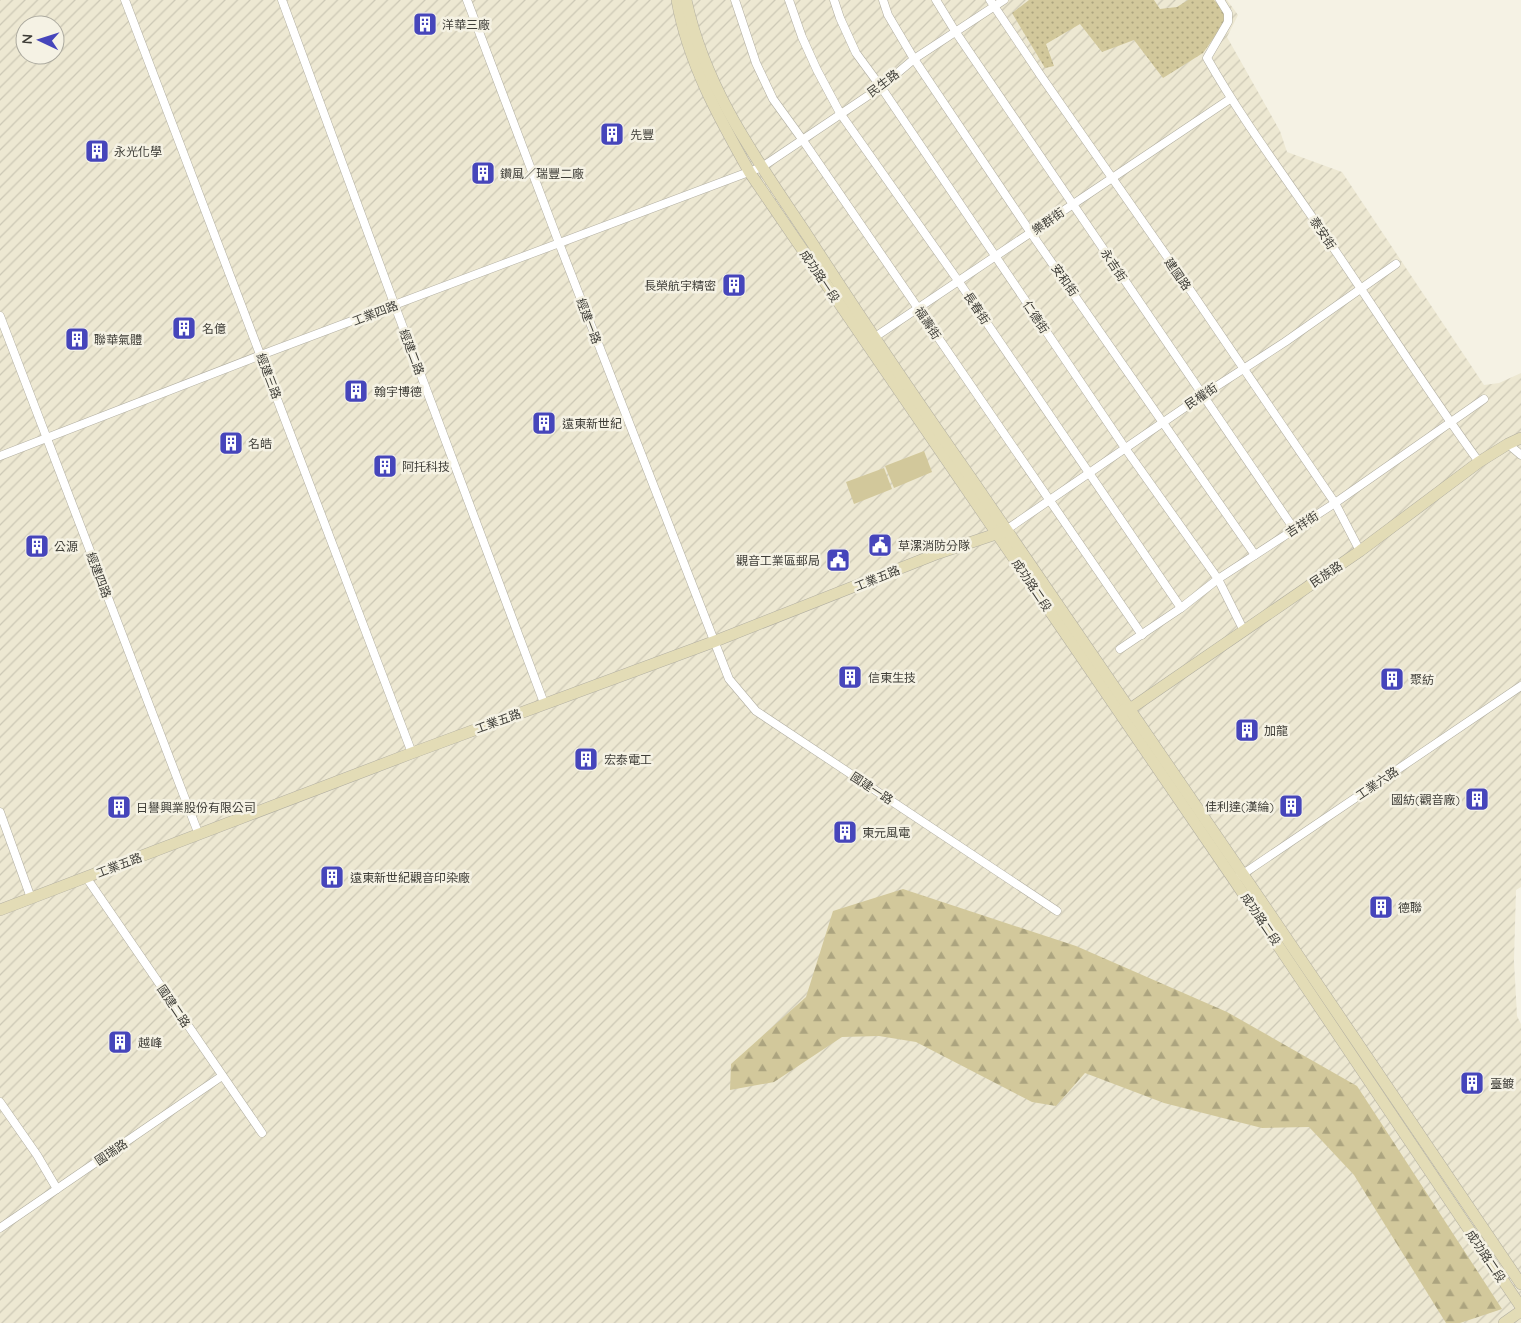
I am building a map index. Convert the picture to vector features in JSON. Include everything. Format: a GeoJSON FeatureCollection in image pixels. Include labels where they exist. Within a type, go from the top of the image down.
{"type":"FeatureCollection","features":[{"type":"Feature","properties":{"kind":"street","name":"經建三路"},"geometry":{"type":"LineString","coordinates":[[125,0],[412,753]]}},
{"type":"Feature","properties":{"kind":"street","name":"經建二路"},"geometry":{"type":"LineString","coordinates":[[282,0],[394,306],[544,704]]}},
{"type":"Feature","properties":{"kind":"street","name":"經建一路"},"geometry":{"type":"LineString","coordinates":[[467,0],[714,642]]}},
{"type":"Feature","properties":{"kind":"street","name":"成功路一段"},"geometry":{"type":"LineString","coordinates":[[677,0],[690,47],[706,91],[750,173],[870,340],[1002,532]]}},
{"type":"Feature","properties":{"kind":"street","name":"成功路一段"},"geometry":{"type":"LineString","coordinates":[[686,0],[690,18],[712,80],[739,133],[870,340]]}},
{"type":"Feature","properties":{"kind":"street","name":"福壽街"},"geometry":{"type":"LineString","coordinates":[[735,0],[756,63],[773,99],[1142,635]]}},
{"type":"Feature","properties":{"kind":"street","name":"長春街"},"geometry":{"type":"LineString","coordinates":[[789,0],[809,53],[840,113],[959,282],[1180,608]]}},
{"type":"Feature","properties":{"kind":"street","name":"仁德街"},"geometry":{"type":"LineString","coordinates":[[834,0],[856,53],[1125,448],[1218,580],[1244,631]]}},
{"type":"Feature","properties":{"kind":"street","name":"安和街"},"geometry":{"type":"LineString","coordinates":[[883,0],[888,15],[914,60],[1031,233],[1255,555]]}},
{"type":"Feature","properties":{"kind":"street","name":"永吉街"},"geometry":{"type":"LineString","coordinates":[[936,0],[954,31],[1294,529]]}},
{"type":"Feature","properties":{"kind":"street","name":"民生路"},"geometry":{"type":"LineString","coordinates":[[750,173],[762,167],[880,86],[992,3],[1004,0]]}},
{"type":"Feature","properties":{"kind":"street","name":"泰安街"},"geometry":{"type":"LineString","coordinates":[[1220,0],[1228,13],[1228,22],[1207,58],[1230,99],[1479,462]]}},
{"type":"Feature","properties":{"kind":"street","name":"建國路"},"geometry":{"type":"LineString","coordinates":[[992,3],[1335,503],[1360,551]]}},
{"type":"Feature","properties":{"kind":"street","name":"樂群街"},"geometry":{"type":"LineString","coordinates":[[870,340],[1230,99]]}},
{"type":"Feature","properties":{"kind":"street","name":"工業四路"},"geometry":{"type":"LineString","coordinates":[[0,456],[261,355],[750,173]]}},
{"type":"Feature","properties":{"kind":"street","name":"民權街"},"geometry":{"type":"LineString","coordinates":[[1002,532],[1203,395],[1285,342],[1396,264]]}},
{"type":"Feature","properties":{"kind":"street","name":"經建四路"},"geometry":{"type":"LineString","coordinates":[[0,316],[199,834]]}},
{"type":"Feature","properties":{"kind":"street","name":"吉祥街"},"geometry":{"type":"LineString","coordinates":[[1120,649],[1484,399]]}},
{"type":"Feature","properties":{"kind":"street","name":"民族路"},"geometry":{"type":"LineString","coordinates":[[1130,709],[1360,551],[1479,462],[1521,438]]}},
{"type":"Feature","properties":{"kind":"street"},"geometry":{"type":"LineString","coordinates":[[1508,444],[1521,455]]}},
{"type":"Feature","properties":{"kind":"street","name":"工業五路"},"geometry":{"type":"LineString","coordinates":[[0,910],[412,753],[714,642],[939,553],[1002,532]]}},
{"type":"Feature","properties":{"kind":"street","name":"成功路二段"},"geometry":{"type":"LineString","coordinates":[[1002,532],[1130,709],[1521,1307]]}},
{"type":"Feature","properties":{"kind":"street","name":"成功路二段"},"geometry":{"type":"LineString","coordinates":[[1002,532],[1117,711],[1239,877],[1521,1284]]}},
{"type":"Feature","properties":{"kind":"street","name":"國建一路"},"geometry":{"type":"LineString","coordinates":[[714,642],[729,679],[756,711],[1057,911]]}},
{"type":"Feature","properties":{"kind":"street","name":"工業六路"},"geometry":{"type":"LineString","coordinates":[[1239,877],[1521,686]]}},
{"type":"Feature","properties":{"kind":"street"},"geometry":{"type":"LineString","coordinates":[[1117,711],[1130,709]]}},
{"type":"Feature","properties":{"kind":"street"},"geometry":{"type":"LineString","coordinates":[[0,812],[31,898]]}},
{"type":"Feature","properties":{"kind":"street","name":"國建二路"},"geometry":{"type":"LineString","coordinates":[[86,877],[262,1133]]}},
{"type":"Feature","properties":{"kind":"street","name":"國瑞路"},"geometry":{"type":"LineString","coordinates":[[0,1228],[222,1076]]}},
{"type":"Feature","properties":{"kind":"street"},"geometry":{"type":"LineString","coordinates":[[0,1102],[37,1155],[57,1189]]}},
{"type":"Feature","properties":{"kind":"street"},"geometry":{"type":"LineString","coordinates":[[1504,1323],[1521,1311]]}},
{"type":"Feature","properties":{"kind":"shaded area"},"geometry":{"type":"Polygon","coordinates":[[[0,0],[1227,0],[1238,15],[1227,37],[1280,131],[1287,152],[1342,172],[1484,385],[1499,383],[1521,373],[1521,887],[1516,890],[1514,961],[1517,1016],[1521,1024],[1521,1323],[0,1323],[0,0]]]}},
{"type":"Feature","properties":{"kind":"green space"},"geometry":{"type":"Polygon","coordinates":[[[1029,0],[1154,0],[1160,9],[1177,7],[1188,0],[1214,0],[1226,12],[1226,21],[1203,53],[1163,78],[1134,40],[1102,52],[1080,24],[1046,44],[1054,66],[1045,68],[1012,13],[1029,0]]]}},
{"type":"Feature","properties":{"kind":"green space"},"geometry":{"type":"Polygon","coordinates":[[[924,451],[932,472],[894,488],[885,466],[924,451]]]}},
{"type":"Feature","properties":{"kind":"green space"},"geometry":{"type":"Polygon","coordinates":[[[884,468],[892,489],[854,504],[846,482],[884,468]]]}},
{"type":"Feature","properties":{"kind":"green space"},"geometry":{"type":"Polygon","coordinates":[[[903,889],[1076,946],[1227,1012],[1357,1086],[1502,1309],[1460,1323],[1446,1323],[1354,1175],[1309,1127],[1262,1128],[1164,1103],[1085,1073],[1056,1106],[1032,1102],[916,1042],[879,1036],[842,1037],[774,1082],[730,1090],[731,1064],[806,997],[833,911],[903,889]]]}},
{"type":"Feature","properties":{"kind":"place","name":"洋華三廠"},"geometry":{"type":"Point","coordinates":[425,24]}},
{"type":"Feature","properties":{"kind":"place","name":"先豐"},"geometry":{"type":"Point","coordinates":[612,134]}},
{"type":"Feature","properties":{"kind":"place","name":"永光化學"},"geometry":{"type":"Point","coordinates":[97,151]}},
{"type":"Feature","properties":{"kind":"place","name":"鑽風／瑞豐二廠"},"geometry":{"type":"Point","coordinates":[483,173]}},
{"type":"Feature","properties":{"kind":"place","name":"長榮航宇精密"},"geometry":{"type":"Point","coordinates":[734,285]}},
{"type":"Feature","properties":{"kind":"place","name":"名億"},"geometry":{"type":"Point","coordinates":[184,328]}},
{"type":"Feature","properties":{"kind":"place","name":"聯華氣體"},"geometry":{"type":"Point","coordinates":[77,339]}},
{"type":"Feature","properties":{"kind":"place","name":"翰宇博德"},"geometry":{"type":"Point","coordinates":[356,391]}},
{"type":"Feature","properties":{"kind":"place","name":"遠東新世紀"},"geometry":{"type":"Point","coordinates":[544,423]}},
{"type":"Feature","properties":{"kind":"place","name":"名皓"},"geometry":{"type":"Point","coordinates":[231,443]}},
{"type":"Feature","properties":{"kind":"place","name":"阿托科技"},"geometry":{"type":"Point","coordinates":[385,466]}},
{"type":"Feature","properties":{"kind":"place","name":"草漯消防分隊"},"geometry":{"type":"Point","coordinates":[880,545]}},
{"type":"Feature","properties":{"kind":"place","name":"公源"},"geometry":{"type":"Point","coordinates":[37,546]}},
{"type":"Feature","properties":{"kind":"place","name":"觀音工業區郵局"},"geometry":{"type":"Point","coordinates":[838,560]}},
{"type":"Feature","properties":{"kind":"place","name":"信東生技"},"geometry":{"type":"Point","coordinates":[850,677]}},
{"type":"Feature","properties":{"kind":"place","name":"聚紡"},"geometry":{"type":"Point","coordinates":[1392,679]}},
{"type":"Feature","properties":{"kind":"place","name":"加龍"},"geometry":{"type":"Point","coordinates":[1247,730]}},
{"type":"Feature","properties":{"kind":"place","name":"宏泰電工"},"geometry":{"type":"Point","coordinates":[586,759]}},
{"type":"Feature","properties":{"kind":"place","name":"國紡(觀音廠)"},"geometry":{"type":"Point","coordinates":[1477,799]}},
{"type":"Feature","properties":{"kind":"place","name":"佳利達(漢綸)"},"geometry":{"type":"Point","coordinates":[1291,806]}},
{"type":"Feature","properties":{"kind":"place","name":"日譽興業股份有限公司"},"geometry":{"type":"Point","coordinates":[119,807]}},
{"type":"Feature","properties":{"kind":"place","name":"東元風電"},"geometry":{"type":"Point","coordinates":[845,832]}},
{"type":"Feature","properties":{"kind":"place","name":"遠東新世紀觀音印染廠"},"geometry":{"type":"Point","coordinates":[332,877]}},
{"type":"Feature","properties":{"kind":"place","name":"德聯"},"geometry":{"type":"Point","coordinates":[1381,907]}},
{"type":"Feature","properties":{"kind":"place","name":"越峰"},"geometry":{"type":"Point","coordinates":[120,1042]}},
{"type":"Feature","properties":{"kind":"place","name":"臺鍍"},"geometry":{"type":"Point","coordinates":[1472,1083]}}]}
